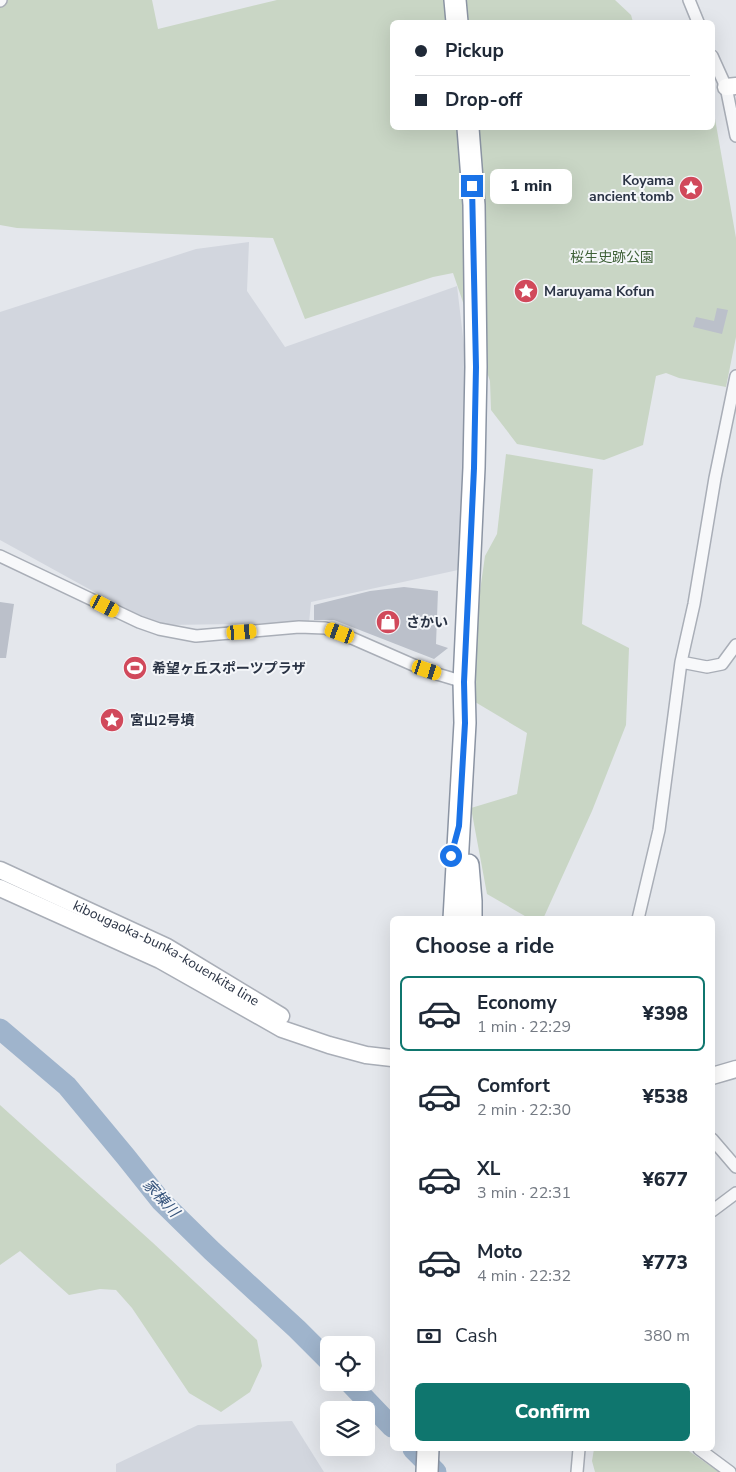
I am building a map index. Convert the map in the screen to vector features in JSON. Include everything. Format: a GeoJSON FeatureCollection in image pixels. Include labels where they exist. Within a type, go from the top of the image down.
{"type":"FeatureCollection","features":[{"type":"Feature","properties":{"kind":"highway"},"geometry":{"type":"LineString","coordinates":[[455,0],[458,20]]}},
{"type":"Feature","properties":{"kind":"highway"},"geometry":{"type":"LineString","coordinates":[[454,916],[465,723],[464,682],[474,468],[476,367],[474,205],[468,130]]}},
{"type":"Feature","properties":{"kind":"highway"},"geometry":{"type":"LineString","coordinates":[[439,916],[443,887],[459,826]]}},
{"type":"Feature","properties":{"kind":"highway"},"geometry":{"type":"LineString","coordinates":[[459,826],[467,860],[471,916]]}},
{"type":"Feature","properties":{"kind":"highway"},"geometry":{"type":"LineString","coordinates":[[427,1472],[428,1451]]}},
{"type":"Feature","properties":{"kind":"main road","name":"kibougaoka-bunka-kouenkita line"},"geometry":{"type":"LineString","coordinates":[[0,870],[167,947],[329,1045]]}},
{"type":"Feature","properties":{"kind":"main road","name":"kibougaoka-bunka-kouenkita line"},"geometry":{"type":"LineString","coordinates":[[0,888],[160,960],[282,1029],[366,1055],[390,1058]]}},
{"type":"Feature","properties":{"kind":"main road"},"geometry":{"type":"LineString","coordinates":[[715,1075],[736,1069]]}},
{"type":"Feature","properties":{"kind":"street"},"geometry":{"type":"LineString","coordinates":[[689,0],[697,20]]}},
{"type":"Feature","properties":{"kind":"street"},"geometry":{"type":"LineString","coordinates":[[715,61],[731,86],[736,136]]}},
{"type":"Feature","properties":{"kind":"street"},"geometry":{"type":"LineString","coordinates":[[639,916],[659,830],[681,662],[694,604],[715,478],[736,376]]}},
{"type":"Feature","properties":{"kind":"street"},"geometry":{"type":"LineString","coordinates":[[0,556],[159,630],[196,636],[299,627],[325,628],[427,670],[464,682]]}},
{"type":"Feature","properties":{"kind":"street"},"geometry":{"type":"LineString","coordinates":[[681,662],[706,667],[722,664],[736,645]]}},
{"type":"Feature","properties":{"kind":"street"},"geometry":{"type":"LineString","coordinates":[[715,1142],[736,1167]]}},
{"type":"Feature","properties":{"kind":"street"},"geometry":{"type":"LineString","coordinates":[[715,1210],[736,1193]]}},
{"type":"Feature","properties":{"kind":"street"},"geometry":{"type":"LineString","coordinates":[[577,1472],[579,1451]]}},
{"type":"Feature","properties":{"kind":"street"},"geometry":{"type":"LineString","coordinates":[[702,1451],[730,1472]]}},
{"type":"Feature","properties":{"kind":"shaded area"},"geometry":{"type":"Polygon","coordinates":[[[249,242],[247,291],[285,347],[457,286],[467,371],[458,570],[311,602],[309,623],[165,625],[138,616],[0,540],[0,312],[196,249],[249,242]]]}},
{"type":"Feature","properties":{"kind":"shaded area"},"geometry":{"type":"Polygon","coordinates":[[[292,1421],[324,1472],[116,1472],[116,1464],[198,1425],[292,1421]]]}},
{"type":"Feature","properties":{"kind":"green space","name":"桜生史跡公園"},"geometry":{"type":"Polygon","coordinates":[[[0,0],[152,0],[158,29],[277,0],[615,0],[631,15],[632,20],[390,20],[390,130],[715,130],[715,119],[736,238],[736,337],[726,387],[679,378],[666,373],[656,376],[643,445],[604,460],[517,444],[491,410],[490,381],[453,273],[433,277],[305,319],[273,238],[17,228],[0,225],[0,0]]]}},
{"type":"Feature","properties":{"kind":"green space"},"geometry":{"type":"Polygon","coordinates":[[[506,454],[593,469],[582,624],[629,648],[626,725],[592,811],[544,916],[525,916],[487,894],[471,808],[517,794],[527,733],[465,696],[485,556],[497,534],[506,454]]]}},
{"type":"Feature","properties":{"kind":"green space"},"geometry":{"type":"Polygon","coordinates":[[[0,1105],[257,1340],[262,1366],[250,1392],[221,1412],[189,1393],[132,1308],[116,1290],[100,1289],[69,1295],[20,1251],[0,1265],[0,1105]]]}},
{"type":"Feature","properties":{"kind":"green space"},"geometry":{"type":"Polygon","coordinates":[[[594,1451],[689,1451],[719,1472],[595,1472],[592,1461],[594,1451]]]}},
{"type":"Feature","properties":{"kind":"building"},"geometry":{"type":"Polygon","coordinates":[[[717,308],[728,310],[722,334],[693,327],[696,317],[714,321],[717,308]]]}},
{"type":"Feature","properties":{"kind":"building","name":"さかい"},"geometry":{"type":"Polygon","coordinates":[[[404,587],[438,591],[436,644],[448,648],[434,659],[334,620],[314,620],[314,605],[370,591],[404,587]]]}},
{"type":"Feature","properties":{"kind":"building"},"geometry":{"type":"Polygon","coordinates":[[[0,602],[14,604],[6,658],[0,658],[0,602]]]}},
{"type":"Feature","properties":{"kind":"waterway","name":"家棟川"},"geometry":{"type":"LineString","coordinates":[[0,1029],[67,1086],[161,1201],[320,1352]]}},
{"type":"Feature","properties":{"kind":"waterway","name":"家棟川"},"geometry":{"type":"LineString","coordinates":[[358,1391],[390,1425]]}},
{"type":"Feature","properties":{"kind":"waterway","name":"家棟川"},"geometry":{"type":"LineString","coordinates":[[415,1451],[436,1472]]}},
{"type":"Feature","properties":{"kind":"place","name":"Koyama ancient tomb"},"geometry":{"type":"Point","coordinates":[691,188]}},
{"type":"Feature","properties":{"kind":"place","name":"Maruyama Kofun"},"geometry":{"type":"Point","coordinates":[526,291]}},
{"type":"Feature","properties":{"kind":"place","name":"さかい"},"geometry":{"type":"Point","coordinates":[388,622]}},
{"type":"Feature","properties":{"kind":"place","name":"希望ヶ丘スポーツプラザ"},"geometry":{"type":"Point","coordinates":[135,668]}},
{"type":"Feature","properties":{"kind":"place","name":"宮山2号墳"},"geometry":{"type":"Point","coordinates":[112,720]}},
{"type":"Feature","properties":{"kind":"route"},"geometry":{"type":"LineString","coordinates":[[451,856],[459,826],[465,723],[464,682],[474,468],[476,367],[474,205],[472,186]]}}]}
